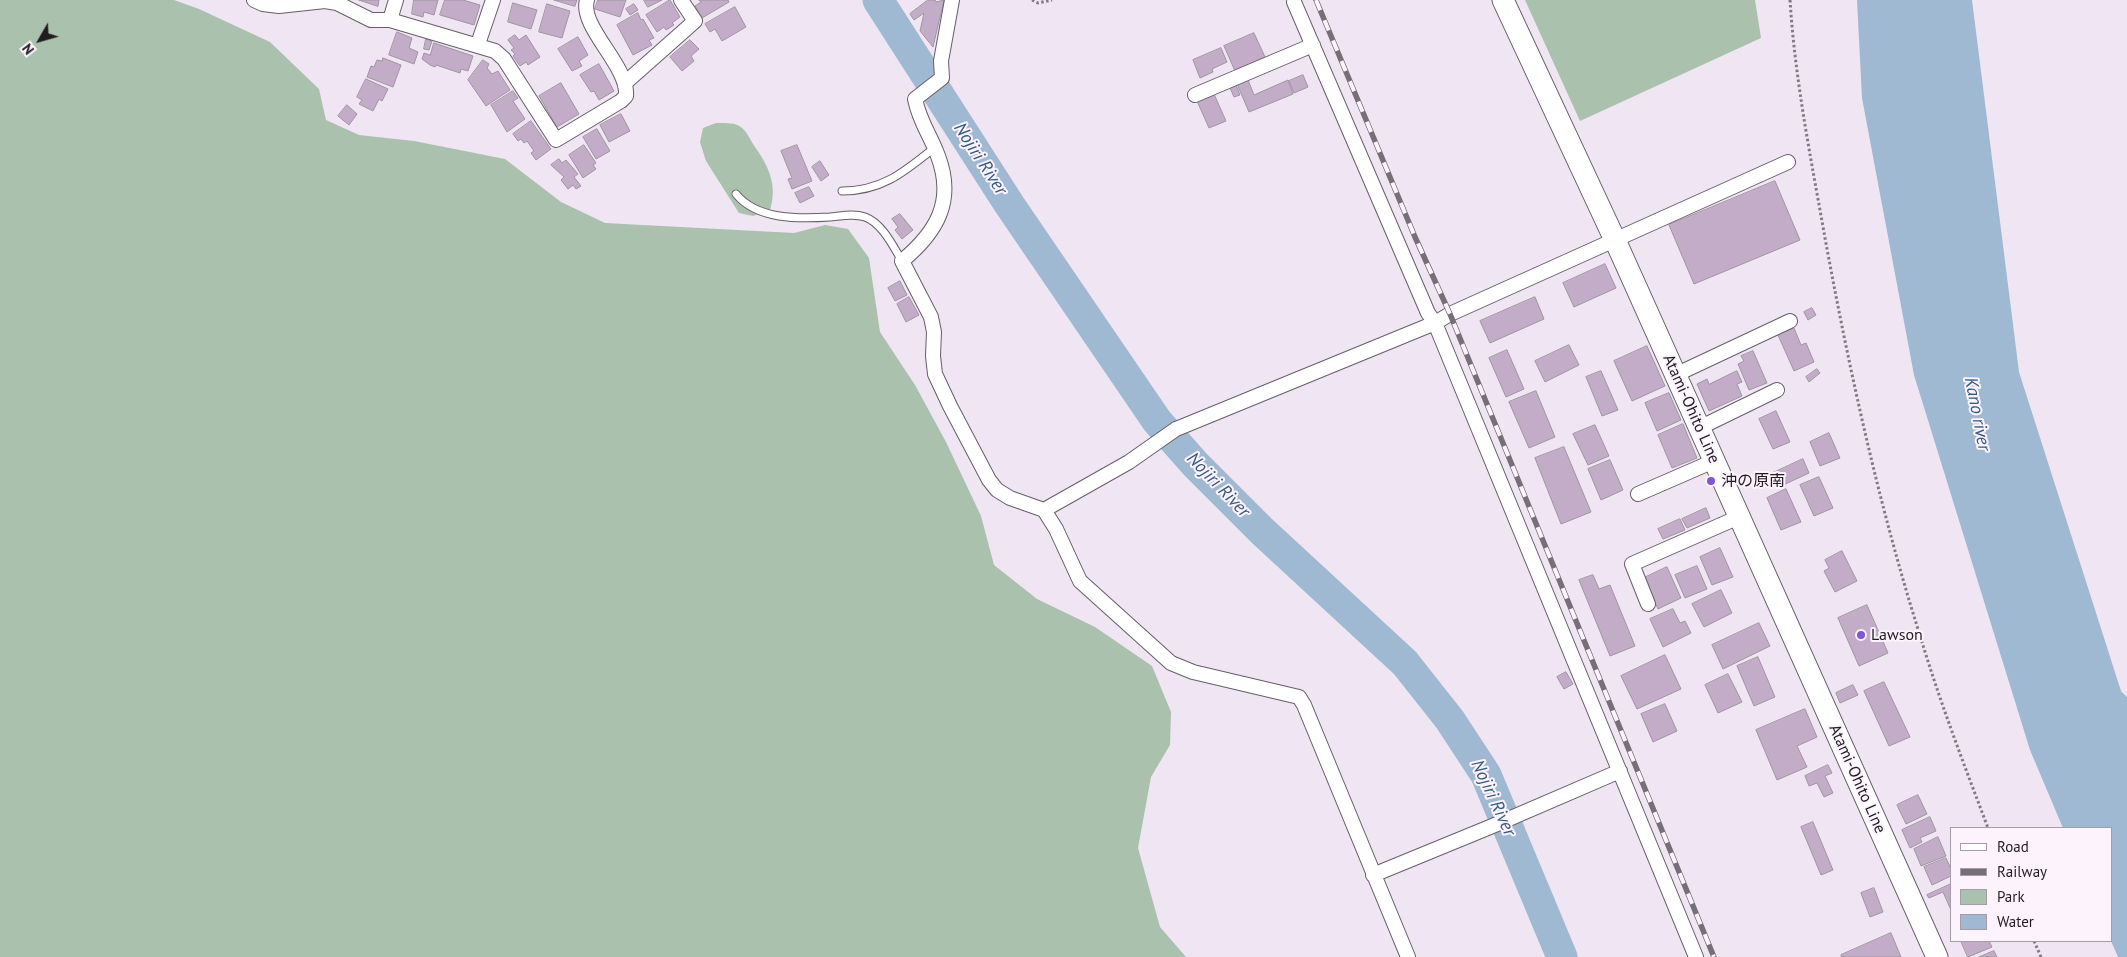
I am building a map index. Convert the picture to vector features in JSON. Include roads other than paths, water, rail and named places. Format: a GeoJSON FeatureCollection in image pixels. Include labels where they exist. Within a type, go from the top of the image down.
{"type":"FeatureCollection","features":[{"type":"Feature","properties":{"kind":"main road","name":"Atami-Ohito Line"},"geometry":{"type":"LineString","coordinates":[[1502,0],[1675,374],[1937,957]]}},
{"type":"Feature","properties":{"kind":"street"},"geometry":{"type":"LineString","coordinates":[[254,0],[263,4],[279,6],[308,1],[337,3],[371,20],[390,20],[478,44],[495,51],[504,59],[556,140],[622,101],[626,96],[625,83],[587,16],[587,0]]}},
{"type":"Feature","properties":{"kind":"street"},"geometry":{"type":"LineString","coordinates":[[390,20],[396,0]]}},
{"type":"Feature","properties":{"kind":"street"},"geometry":{"type":"LineString","coordinates":[[478,44],[493,0]]}},
{"type":"Feature","properties":{"kind":"street"},"geometry":{"type":"LineString","coordinates":[[625,83],[695,21],[681,0]]}},
{"type":"Feature","properties":{"kind":"street"},"geometry":{"type":"LineString","coordinates":[[952,0],[941,61],[942,78],[915,99],[918,116],[934,148],[944,179],[943,204],[939,218],[930,232],[916,249],[902,261],[931,317],[934,332],[933,356],[935,374],[950,406],[989,480],[997,490],[1010,498],[1044,510],[1056,529],[1080,580],[1171,663],[1194,672],[1299,697],[1304,705],[1408,957]]}},
{"type":"Feature","properties":{"kind":"street"},"geometry":{"type":"LineString","coordinates":[[1294,2],[1428,313],[1435,323],[1696,957]]}},
{"type":"Feature","properties":{"kind":"street"},"geometry":{"type":"LineString","coordinates":[[1195,95],[1313,45]]}},
{"type":"Feature","properties":{"kind":"street"},"geometry":{"type":"LineString","coordinates":[[1044,510],[1129,462],[1176,429],[1435,323],[1450,314],[1788,162]]}},
{"type":"Feature","properties":{"kind":"street"},"geometry":{"type":"LineString","coordinates":[[1675,374],[1790,322]]}},
{"type":"Feature","properties":{"kind":"street"},"geometry":{"type":"LineString","coordinates":[[1699,428],[1777,390]]}},
{"type":"Feature","properties":{"kind":"street"},"geometry":{"type":"LineString","coordinates":[[1638,494],[1714,461]]}},
{"type":"Feature","properties":{"kind":"street"},"geometry":{"type":"LineString","coordinates":[[1648,604],[1632,564],[1739,517]]}},
{"type":"Feature","properties":{"kind":"street"},"geometry":{"type":"LineString","coordinates":[[1373,875],[1490,828],[1620,771]]}},
{"type":"Feature","properties":{"kind":"lane"},"geometry":{"type":"LineString","coordinates":[[842,191],[865,190],[883,184],[901,174],[934,148]]}},
{"type":"Feature","properties":{"kind":"lane"},"geometry":{"type":"LineString","coordinates":[[736,194],[743,203],[755,210],[775,215],[822,217],[854,215],[865,217],[881,229],[902,261]]}},
{"type":"Feature","properties":{"kind":"water","name":"Kano river"},"geometry":{"type":"Polygon","coordinates":[[[1857,0],[1972,0],[2019,372],[2121,691],[2127,697],[2127,957],[2118,957],[2111,942],[2112,827],[2063,827],[2030,750],[1914,375],[1862,98],[1857,0]]]}},
{"type":"Feature","properties":{"kind":"waterway","name":"Nojiri River"},"geometry":{"type":"LineString","coordinates":[[878,0],[1009,204],[1157,421],[1195,464],[1262,531],[1405,663],[1450,720],[1486,775],[1562,957]]}},
{"type":"Feature","properties":{"kind":"railway"},"geometry":{"type":"LineString","coordinates":[[1316,0],[1415,237],[1450,314],[1714,957]]}},
{"type":"Feature","properties":{"kind":"place","name":"沖の原南"},"geometry":{"type":"Point","coordinates":[1711,481]}},
{"type":"Feature","properties":{"kind":"place","name":"Lawson"},"geometry":{"type":"Point","coordinates":[1861,635]}}]}
